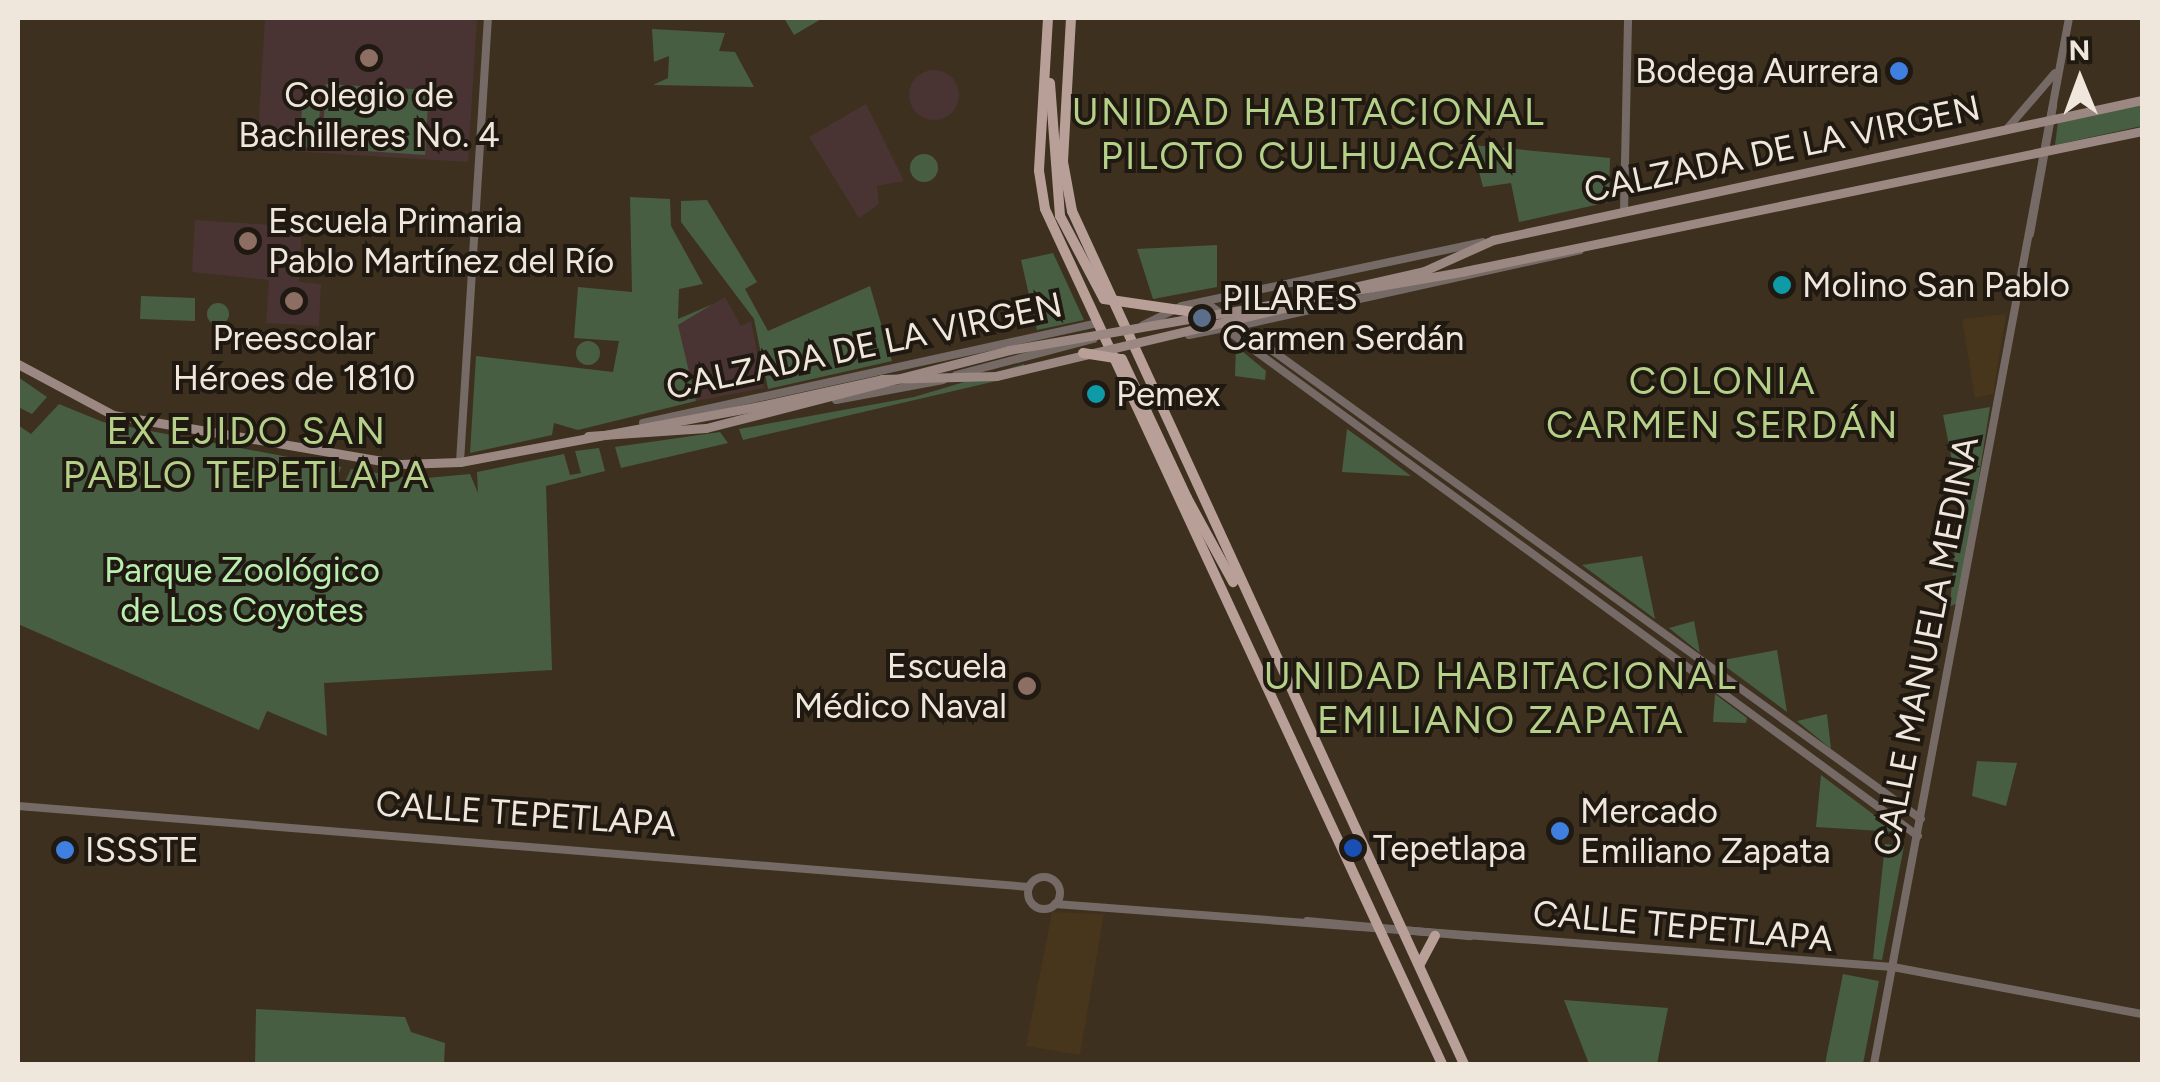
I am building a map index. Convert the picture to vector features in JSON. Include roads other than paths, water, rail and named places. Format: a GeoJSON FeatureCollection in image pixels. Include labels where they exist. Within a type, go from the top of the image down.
{"type":"FeatureCollection","features":[{"type":"Feature","properties":{"kind":"main road"},"geometry":{"type":"LineString","coordinates":[[1048,18],[1039,183],[1102,337],[1442,1064]]}},
{"type":"Feature","properties":{"kind":"main road"},"geometry":{"type":"LineString","coordinates":[[1072,18],[1064,180],[1130,346],[1238,586],[1464,1064]]}},
{"type":"Feature","properties":{"kind":"main road"},"geometry":{"type":"LineString","coordinates":[[1046,47],[1060,216],[1104,299],[1193,312]]}},
{"type":"Feature","properties":{"kind":"main road","name":"CALZADA DE LA VIRGEN"},"geometry":{"type":"LineString","coordinates":[[18,364],[113,416],[391,463],[460,462],[882,379],[984,378],[1306,303],[1492,240],[2142,100]]}},
{"type":"Feature","properties":{"kind":"main road","name":"CALZADA DE LA VIRGEN"},"geometry":{"type":"LineString","coordinates":[[586,436],[706,428],[836,400],[1009,350],[1193,312],[1465,271],[1586,248],[2142,131]]}},
{"type":"Feature","properties":{"kind":"main road"},"geometry":{"type":"LineString","coordinates":[[1083,353],[1116,354],[1129,368],[1210,548],[1238,586]]}},
{"type":"Feature","properties":{"kind":"main road"},"geometry":{"type":"LineString","coordinates":[[1420,970],[1422,946],[1435,936]]}},
{"type":"Feature","properties":{"kind":"street"},"geometry":{"type":"LineString","coordinates":[[460,462],[488,18]]}},
{"type":"Feature","properties":{"kind":"street"},"geometry":{"type":"LineString","coordinates":[[1624,210],[1628,18]]}},
{"type":"Feature","properties":{"kind":"street"},"geometry":{"type":"LineString","coordinates":[[2005,130],[2059,64],[2069,18]]}},
{"type":"Feature","properties":{"kind":"street","name":"CALLE MANUELA MEDINA"},"geometry":{"type":"LineString","coordinates":[[1874,1064],[2031,238],[2059,64]]}},
{"type":"Feature","properties":{"kind":"street","name":"CALZADA DE LA VIRGEN"},"geometry":{"type":"LineString","coordinates":[[1124,331],[1182,306],[1492,240]]}},
{"type":"Feature","properties":{"kind":"street","name":"CALZADA DE LA VIRGEN"},"geometry":{"type":"LineString","coordinates":[[1130,346],[1238,326],[1586,248]]}},
{"type":"Feature","properties":{"kind":"street"},"geometry":{"type":"LineString","coordinates":[[1206,302],[1921,819]]}},
{"type":"Feature","properties":{"kind":"street"},"geometry":{"type":"LineString","coordinates":[[1182,306],[1176,324],[1196,333]]}},
{"type":"Feature","properties":{"kind":"street","name":"CALZADA DE LA VIRGEN"},"geometry":{"type":"LineString","coordinates":[[643,423],[1096,323]]}},
{"type":"Feature","properties":{"kind":"street"},"geometry":{"type":"LineString","coordinates":[[1224,328],[1918,836]]}},
{"type":"Feature","properties":{"kind":"street"},"geometry":{"type":"LineString","coordinates":[[836,400],[907,392],[1102,337]]}},
{"type":"Feature","properties":{"kind":"street","name":"CALLE TEPETLAPA"},"geometry":{"type":"LineString","coordinates":[[18,806],[1029,887],[1045,877],[1060,891]]}},
{"type":"Feature","properties":{"kind":"street"},"geometry":{"type":"LineString","coordinates":[[1029,887],[1034,906],[1055,904],[1060,891],[1076,904]]}},
{"type":"Feature","properties":{"kind":"street","name":"CALLE TEPETLAPA"},"geometry":{"type":"LineString","coordinates":[[1055,904],[1470,936]]}},
{"type":"Feature","properties":{"kind":"street","name":"CALLE TEPETLAPA"},"geometry":{"type":"LineString","coordinates":[[1401,930],[1893,967],[2142,1014]]}},
{"type":"Feature","properties":{"kind":"place","name":"Colegio de Bachilleres No. 4"},"geometry":{"type":"Point","coordinates":[369,58]}},
{"type":"Feature","properties":{"kind":"place","name":"Bodega Aurrera"},"geometry":{"type":"Point","coordinates":[1899,71]}},
{"type":"Feature","properties":{"kind":"place","name":"Escuela Primaria Pablo Martínez del Río"},"geometry":{"type":"Point","coordinates":[248,241]}},
{"type":"Feature","properties":{"kind":"place","name":"Molino San Pablo"},"geometry":{"type":"Point","coordinates":[1782,285]}},
{"type":"Feature","properties":{"kind":"place","name":"Preescolar Héroes de 1810"},"geometry":{"type":"Point","coordinates":[294,301]}},
{"type":"Feature","properties":{"kind":"place","name":"PILARES Carmen Serdán"},"geometry":{"type":"Point","coordinates":[1202,318]}},
{"type":"Feature","properties":{"kind":"place","name":"Pemex"},"geometry":{"type":"Point","coordinates":[1096,394]}},
{"type":"Feature","properties":{"kind":"place","name":"Escuela Médico Naval"},"geometry":{"type":"Point","coordinates":[1027,686]}},
{"type":"Feature","properties":{"kind":"place","name":"Mercado Emiliano Zapata"},"geometry":{"type":"Point","coordinates":[1560,831]}},
{"type":"Feature","properties":{"kind":"place","name":"Tepetlapa"},"geometry":{"type":"Point","coordinates":[1353,848]}},
{"type":"Feature","properties":{"kind":"place","name":"ISSSTE"},"geometry":{"type":"Point","coordinates":[65,850]}},
{"type":"Feature","properties":{"kind":"district","name":"UNIDAD HABITACIONAL PILOTO CULHUACÁN"},"geometry":{"type":"Point","coordinates":[1309,135]}},
{"type":"Feature","properties":{"kind":"district","name":"COLONIA CARMEN SERDÁN"},"geometry":{"type":"Point","coordinates":[1723,404]}},
{"type":"Feature","properties":{"kind":"district","name":"EX EJIDO SAN PABLO TEPETLAPA"},"geometry":{"type":"Point","coordinates":[247,454]}},
{"type":"Feature","properties":{"kind":"district","name":"UNIDAD HABITACIONAL EMILIANO ZAPATA"},"geometry":{"type":"Point","coordinates":[1501,699]}},
{"type":"Feature","properties":{"kind":"park label","name":"Parque Zoológico de Los Coyotes"},"geometry":{"type":"Point","coordinates":[242,590]}}]}
